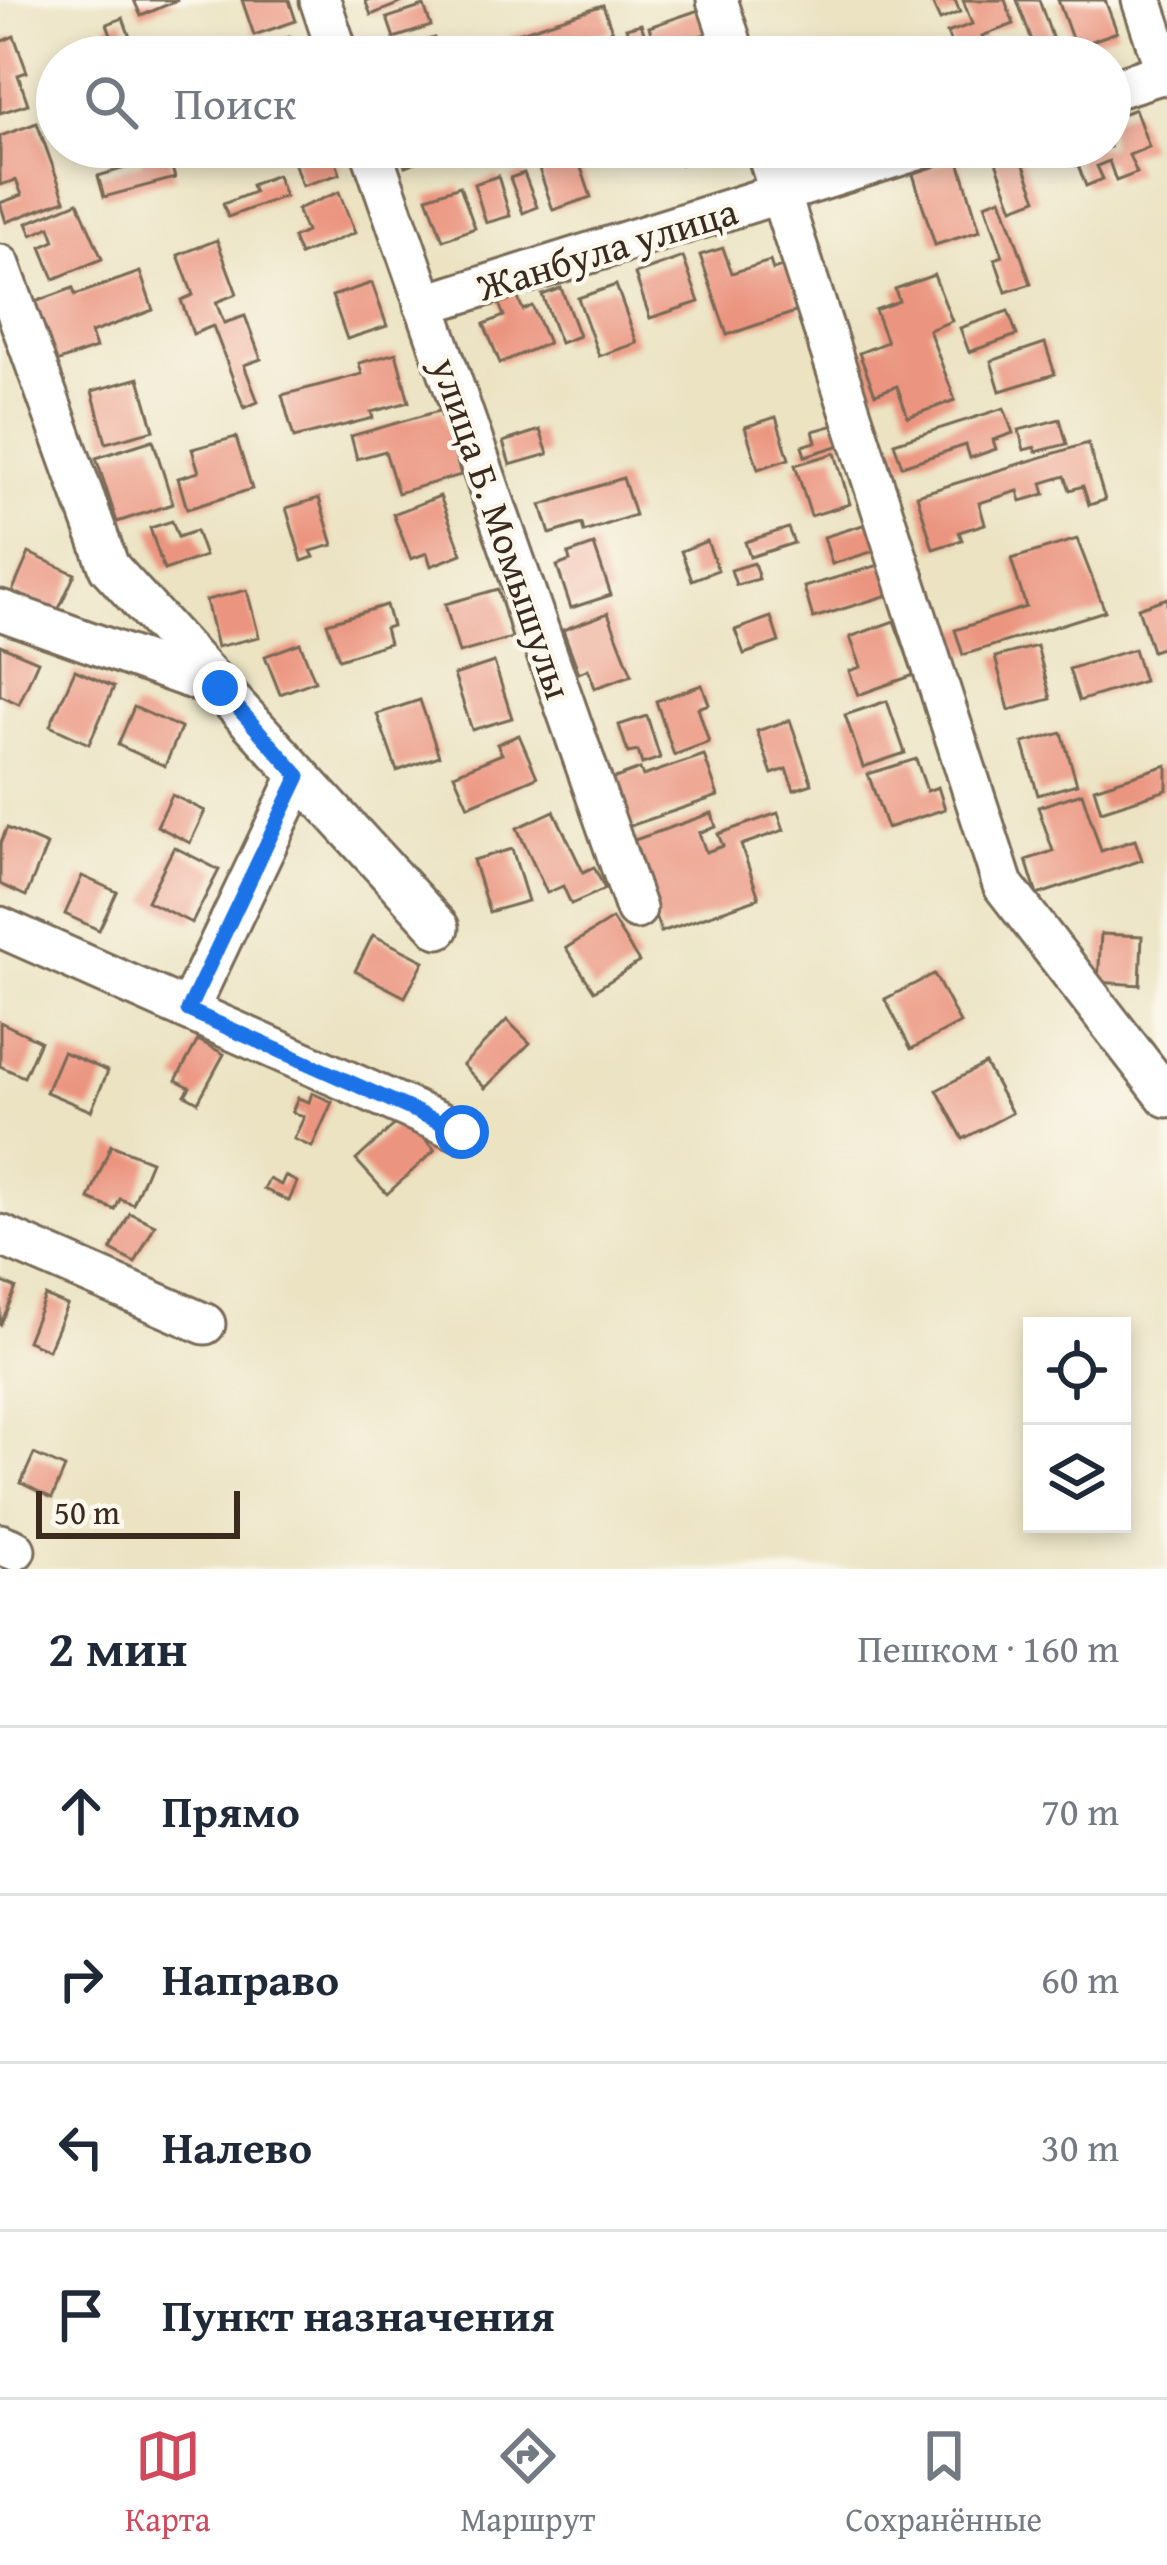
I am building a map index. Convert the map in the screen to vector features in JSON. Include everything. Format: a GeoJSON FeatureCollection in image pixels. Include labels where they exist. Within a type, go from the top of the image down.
{"type":"FeatureCollection","features":[{"type":"Feature","properties":{"kind":"street"},"geometry":{"type":"LineString","coordinates":[[320,0],[332,36]]}},
{"type":"Feature","properties":{"kind":"street"},"geometry":{"type":"LineString","coordinates":[[717,0],[729,36]]}},
{"type":"Feature","properties":{"kind":"street"},"geometry":{"type":"LineString","coordinates":[[1131,84],[1167,73],[1142,0]]}},
{"type":"Feature","properties":{"kind":"street","name":"улица Б. Момышулы"},"geometry":{"type":"LineString","coordinates":[[377,168],[636,909]]}},
{"type":"Feature","properties":{"kind":"street"},"geometry":{"type":"LineString","coordinates":[[773,168],[1003,885],[1167,1097]]}},
{"type":"Feature","properties":{"kind":"street","name":"Жанбула улица"},"geometry":{"type":"LineString","coordinates":[[424,305],[860,168]]}},
{"type":"Feature","properties":{"kind":"street"},"geometry":{"type":"LineString","coordinates":[[0,265],[109,567],[439,928]]}},
{"type":"Feature","properties":{"kind":"street"},"geometry":{"type":"LineString","coordinates":[[0,610],[220,688]]}},
{"type":"Feature","properties":{"kind":"street"},"geometry":{"type":"LineString","coordinates":[[188,1010],[299,776]]}},
{"type":"Feature","properties":{"kind":"street"},"geometry":{"type":"LineString","coordinates":[[0,927],[462,1132]]}},
{"type":"Feature","properties":{"kind":"street"},"geometry":{"type":"LineString","coordinates":[[0,1235],[206,1324]]}},
{"type":"Feature","properties":{"kind":"building"},"geometry":{"type":"Polygon","coordinates":[[[134,0],[178,0],[141,16],[134,0]]]}},
{"type":"Feature","properties":{"kind":"building"},"geometry":{"type":"Polygon","coordinates":[[[242,0],[289,0],[296,21],[254,35],[242,0]]]}},
{"type":"Feature","properties":{"kind":"building"},"geometry":{"type":"Polygon","coordinates":[[[365,0],[408,0],[371,15],[365,0]]]}},
{"type":"Feature","properties":{"kind":"building"},"geometry":{"type":"Polygon","coordinates":[[[931,0],[955,0],[960,12],[940,20],[931,0]]]}},
{"type":"Feature","properties":{"kind":"building"},"geometry":{"type":"Polygon","coordinates":[[[963,0],[1005,0],[1014,24],[982,36],[948,36],[972,24],[963,0]]]}},
{"type":"Feature","properties":{"kind":"building"},"geometry":{"type":"Polygon","coordinates":[[[1017,0],[1039,0],[1052,36],[1030,36],[1017,0]]]}},
{"type":"Feature","properties":{"kind":"building"},"geometry":{"type":"Polygon","coordinates":[[[1058,0],[1105,0],[1117,32],[1071,36],[1058,0]]]}},
{"type":"Feature","properties":{"kind":"building"},"geometry":{"type":"Polygon","coordinates":[[[603,5],[612,31],[597,36],[509,36],[603,5]]]}},
{"type":"Feature","properties":{"kind":"building"},"geometry":{"type":"Polygon","coordinates":[[[424,6],[431,26],[393,36],[387,18],[424,6]]]}},
{"type":"Feature","properties":{"kind":"building"},"geometry":{"type":"Polygon","coordinates":[[[699,10],[708,33],[652,36],[649,27],[699,10]]]}},
{"type":"Feature","properties":{"kind":"building"},"geometry":{"type":"Polygon","coordinates":[[[123,18],[130,36],[111,36],[107,24],[123,18]]]}},
{"type":"Feature","properties":{"kind":"building"},"geometry":{"type":"Polygon","coordinates":[[[641,24],[645,36],[629,36],[626,28],[641,24]]]}},
{"type":"Feature","properties":{"kind":"building"},"geometry":{"type":"Polygon","coordinates":[[[14,36],[27,72],[18,75],[28,104],[0,113],[0,42],[14,36]]]}},
{"type":"Feature","properties":{"kind":"building"},"geometry":{"type":"Polygon","coordinates":[[[1135,109],[1149,147],[1131,154],[1131,111],[1135,109]]]}},
{"type":"Feature","properties":{"kind":"building"},"geometry":{"type":"Polygon","coordinates":[[[36,123],[36,168],[53,168],[65,200],[6,222],[0,203],[22,195],[16,180],[0,185],[0,136],[36,123]]]}},
{"type":"Feature","properties":{"kind":"building"},"geometry":{"type":"Polygon","coordinates":[[[1131,160],[1137,173],[1116,181],[1111,168],[1131,168],[1131,160]]]}},
{"type":"Feature","properties":{"kind":"building"},"geometry":{"type":"Polygon","coordinates":[[[125,168],[172,168],[175,178],[104,197],[98,176],[125,168]]]}},
{"type":"Feature","properties":{"kind":"building"},"geometry":{"type":"Polygon","coordinates":[[[296,168],[338,168],[340,174],[302,186],[296,168]]]}},
{"type":"Feature","properties":{"kind":"building"},"geometry":{"type":"Polygon","coordinates":[[[539,168],[581,168],[591,197],[553,210],[539,168]]]}},
{"type":"Feature","properties":{"kind":"building"},"geometry":{"type":"Polygon","coordinates":[[[961,168],[980,231],[935,245],[912,171],[961,168]]]}},
{"type":"Feature","properties":{"kind":"building"},"geometry":{"type":"Polygon","coordinates":[[[998,168],[1025,168],[1037,199],[1013,208],[998,168]]]}},
{"type":"Feature","properties":{"kind":"building"},"geometry":{"type":"Polygon","coordinates":[[[1079,168],[1098,168],[1103,179],[1086,186],[1079,168]]]}},
{"type":"Feature","properties":{"kind":"building"},"geometry":{"type":"Polygon","coordinates":[[[524,173],[537,207],[523,213],[510,178],[524,173]]]}},
{"type":"Feature","properties":{"kind":"building"},"geometry":{"type":"Polygon","coordinates":[[[277,175],[285,196],[228,217],[223,204],[254,192],[251,185],[277,175]]]}},
{"type":"Feature","properties":{"kind":"building"},"geometry":{"type":"Polygon","coordinates":[[[498,176],[510,216],[486,223],[474,184],[498,176]]]}},
{"type":"Feature","properties":{"kind":"building"},"geometry":{"type":"Polygon","coordinates":[[[460,186],[475,228],[443,240],[427,197],[460,186]]]}},
{"type":"Feature","properties":{"kind":"building"},"geometry":{"type":"Polygon","coordinates":[[[339,192],[355,233],[300,255],[293,238],[306,232],[297,209],[339,192]]]}},
{"type":"Feature","properties":{"kind":"building"},"geometry":{"type":"Polygon","coordinates":[[[1001,198],[1031,284],[1006,292],[995,259],[1003,256],[985,204],[1001,198]]]}},
{"type":"Feature","properties":{"kind":"building"},"geometry":{"type":"Polygon","coordinates":[[[78,202],[102,259],[54,279],[41,247],[55,241],[50,227],[32,235],[27,223],[78,202]]]}},
{"type":"Feature","properties":{"kind":"building"},"geometry":{"type":"Polygon","coordinates":[[[217,240],[237,294],[216,302],[224,323],[245,316],[261,359],[244,365],[258,402],[244,408],[213,326],[193,334],[181,300],[193,295],[178,255],[217,240]]]}},
{"type":"Feature","properties":{"kind":"building"},"geometry":{"type":"Polygon","coordinates":[[[723,248],[732,273],[770,261],[773,270],[787,265],[801,310],[727,335],[700,255],[723,248]]]}},
{"type":"Feature","properties":{"kind":"building"},"geometry":{"type":"Polygon","coordinates":[[[683,257],[699,302],[650,318],[635,274],[683,257]]]}},
{"type":"Feature","properties":{"kind":"building"},"geometry":{"type":"Polygon","coordinates":[[[140,272],[153,310],[91,333],[96,348],[56,362],[35,302],[73,288],[75,295],[140,272]]]}},
{"type":"Feature","properties":{"kind":"building"},"geometry":{"type":"Polygon","coordinates":[[[934,275],[952,321],[929,330],[955,400],[908,417],[897,386],[875,394],[859,353],[887,342],[875,310],[899,301],[895,289],[934,275]]]}},
{"type":"Feature","properties":{"kind":"building"},"geometry":{"type":"Polygon","coordinates":[[[372,283],[387,326],[347,339],[332,296],[372,283]]]}},
{"type":"Feature","properties":{"kind":"building"},"geometry":{"type":"Polygon","coordinates":[[[616,285],[637,343],[599,356],[578,298],[616,285]]]}},
{"type":"Feature","properties":{"kind":"building"},"geometry":{"type":"Polygon","coordinates":[[[561,288],[579,336],[560,343],[542,295],[561,288]]]}},
{"type":"Feature","properties":{"kind":"building"},"geometry":{"type":"Polygon","coordinates":[[[515,291],[523,310],[532,306],[548,343],[500,363],[484,324],[504,316],[497,299],[515,291]]]}},
{"type":"Feature","properties":{"kind":"building"},"geometry":{"type":"Polygon","coordinates":[[[1008,311],[1017,335],[969,352],[960,328],[1008,311]]]}},
{"type":"Feature","properties":{"kind":"building"},"geometry":{"type":"Polygon","coordinates":[[[1045,343],[1055,374],[1000,391],[991,361],[1045,343]]]}},
{"type":"Feature","properties":{"kind":"building"},"geometry":{"type":"Polygon","coordinates":[[[396,353],[409,402],[371,412],[373,418],[294,438],[282,395],[362,374],[359,363],[396,353]]]}},
{"type":"Feature","properties":{"kind":"building"},"geometry":{"type":"Polygon","coordinates":[[[139,378],[154,430],[106,443],[92,391],[139,378]]]}},
{"type":"Feature","properties":{"kind":"building"},"geometry":{"type":"Polygon","coordinates":[[[1004,408],[1013,433],[993,440],[996,449],[970,458],[966,445],[902,466],[894,443],[1004,408]]]}},
{"type":"Feature","properties":{"kind":"building"},"geometry":{"type":"Polygon","coordinates":[[[442,410],[461,475],[398,493],[385,451],[357,459],[351,436],[442,410]]]}},
{"type":"Feature","properties":{"kind":"building"},"geometry":{"type":"Polygon","coordinates":[[[776,417],[789,459],[758,469],[745,427],[776,417]]]}},
{"type":"Feature","properties":{"kind":"building"},"geometry":{"type":"Polygon","coordinates":[[[1060,419],[1067,444],[1036,452],[1035,447],[1024,450],[1019,430],[1060,419]]]}},
{"type":"Feature","properties":{"kind":"building"},"geometry":{"type":"Polygon","coordinates":[[[838,424],[844,444],[805,456],[802,446],[816,442],[813,431],[838,424]]]}},
{"type":"Feature","properties":{"kind":"building"},"geometry":{"type":"Polygon","coordinates":[[[540,430],[548,454],[510,465],[503,442],[540,430]]]}},
{"type":"Feature","properties":{"kind":"building"},"geometry":{"type":"Polygon","coordinates":[[[236,437],[252,489],[187,509],[178,478],[199,472],[192,449],[236,437]]]}},
{"type":"Feature","properties":{"kind":"building"},"geometry":{"type":"Polygon","coordinates":[[[153,440],[173,504],[117,522],[96,458],[153,440]]]}},
{"type":"Feature","properties":{"kind":"building"},"geometry":{"type":"Polygon","coordinates":[[[1088,443],[1105,500],[1089,505],[1083,486],[1070,490],[1065,476],[1042,483],[1045,494],[1021,501],[1018,491],[979,503],[985,524],[959,532],[962,540],[933,549],[917,495],[1088,443]]]}},
{"type":"Feature","properties":{"kind":"building"},"geometry":{"type":"Polygon","coordinates":[[[835,453],[850,504],[811,516],[795,465],[835,453]]]}},
{"type":"Feature","properties":{"kind":"building"},"geometry":{"type":"Polygon","coordinates":[[[623,478],[635,515],[584,532],[582,524],[550,534],[541,505],[623,478]]]}},
{"type":"Feature","properties":{"kind":"building"},"geometry":{"type":"Polygon","coordinates":[[[440,496],[462,554],[431,566],[427,553],[411,559],[393,514],[440,496]]]}},
{"type":"Feature","properties":{"kind":"building"},"geometry":{"type":"Polygon","coordinates":[[[319,498],[333,545],[311,551],[314,557],[302,561],[286,508],[319,498]]]}},
{"type":"Feature","properties":{"kind":"building"},"geometry":{"type":"Polygon","coordinates":[[[172,521],[178,537],[196,531],[205,556],[164,570],[150,528],[172,521]]]}},
{"type":"Feature","properties":{"kind":"building"},"geometry":{"type":"Polygon","coordinates":[[[876,521],[884,548],[832,564],[824,537],[876,521]]]}},
{"type":"Feature","properties":{"kind":"building"},"geometry":{"type":"Polygon","coordinates":[[[788,528],[794,543],[750,557],[745,542],[788,528]]]}},
{"type":"Feature","properties":{"kind":"building"},"geometry":{"type":"Polygon","coordinates":[[[1077,539],[1105,611],[963,655],[955,630],[1026,607],[1011,559],[1077,539]]]}},
{"type":"Feature","properties":{"kind":"building"},"geometry":{"type":"Polygon","coordinates":[[[707,541],[718,570],[692,580],[681,551],[707,541]]]}},
{"type":"Feature","properties":{"kind":"building"},"geometry":{"type":"Polygon","coordinates":[[[594,545],[611,595],[571,608],[557,566],[570,561],[568,554],[594,545]]]}},
{"type":"Feature","properties":{"kind":"building"},"geometry":{"type":"Polygon","coordinates":[[[29,553],[75,574],[57,613],[12,592],[29,553]]]}},
{"type":"Feature","properties":{"kind":"building"},"geometry":{"type":"Polygon","coordinates":[[[754,563],[759,579],[736,585],[731,570],[754,563]]]}},
{"type":"Feature","properties":{"kind":"building"},"geometry":{"type":"Polygon","coordinates":[[[886,563],[895,593],[813,618],[804,587],[886,563]]]}},
{"type":"Feature","properties":{"kind":"building"},"geometry":{"type":"Polygon","coordinates":[[[498,589],[512,638],[459,653],[445,604],[498,589]]]}},
{"type":"Feature","properties":{"kind":"building"},"geometry":{"type":"Polygon","coordinates":[[[247,590],[259,637],[217,647],[206,600],[247,590]]]}},
{"type":"Feature","properties":{"kind":"building"},"geometry":{"type":"Polygon","coordinates":[[[1167,598],[1167,646],[1152,651],[1138,608],[1167,598]]]}},
{"type":"Feature","properties":{"kind":"building"},"geometry":{"type":"Polygon","coordinates":[[[386,605],[392,626],[385,628],[389,643],[339,659],[327,623],[386,605]]]}},
{"type":"Feature","properties":{"kind":"building"},"geometry":{"type":"Polygon","coordinates":[[[608,613],[632,675],[595,688],[588,669],[579,673],[563,630],[608,613]]]}},
{"type":"Feature","properties":{"kind":"building"},"geometry":{"type":"Polygon","coordinates":[[[771,617],[779,642],[744,654],[735,630],[771,617]]]}},
{"type":"Feature","properties":{"kind":"building"},"geometry":{"type":"Polygon","coordinates":[[[894,621],[914,675],[858,695],[849,671],[861,667],[850,637],[894,621]]]}},
{"type":"Feature","properties":{"kind":"building"},"geometry":{"type":"Polygon","coordinates":[[[300,643],[315,681],[280,694],[265,656],[300,643]]]}},
{"type":"Feature","properties":{"kind":"building"},"geometry":{"type":"Polygon","coordinates":[[[0,645],[38,661],[19,704],[0,695],[0,645]]]}},
{"type":"Feature","properties":{"kind":"building"},"geometry":{"type":"Polygon","coordinates":[[[1037,646],[1051,699],[1009,710],[995,657],[1037,646]]]}},
{"type":"Feature","properties":{"kind":"building"},"geometry":{"type":"Polygon","coordinates":[[[1134,649],[1144,681],[1079,701],[1069,669],[1134,649]]]}},
{"type":"Feature","properties":{"kind":"building"},"geometry":{"type":"Polygon","coordinates":[[[494,662],[512,718],[472,730],[454,675],[494,662]]]}},
{"type":"Feature","properties":{"kind":"building"},"geometry":{"type":"Polygon","coordinates":[[[75,670],[114,687],[89,744],[50,726],[75,670]]]}},
{"type":"Feature","properties":{"kind":"building"},"geometry":{"type":"Polygon","coordinates":[[[702,685],[709,704],[698,708],[709,742],[674,755],[656,701],[702,685]]]}},
{"type":"Feature","properties":{"kind":"building"},"geometry":{"type":"Polygon","coordinates":[[[420,700],[439,756],[397,771],[377,714],[420,700]]]}},
{"type":"Feature","properties":{"kind":"building"},"geometry":{"type":"Polygon","coordinates":[[[887,701],[905,753],[863,767],[845,715],[887,701]]]}},
{"type":"Feature","properties":{"kind":"building"},"geometry":{"type":"Polygon","coordinates":[[[134,707],[181,728],[165,766],[118,745],[134,707]]]}},
{"type":"Feature","properties":{"kind":"building"},"geometry":{"type":"Polygon","coordinates":[[[647,716],[660,758],[642,764],[638,751],[628,753],[619,725],[647,716]]]}},
{"type":"Feature","properties":{"kind":"building"},"geometry":{"type":"Polygon","coordinates":[[[790,720],[812,784],[794,790],[786,769],[772,774],[757,731],[790,720]]]}},
{"type":"Feature","properties":{"kind":"building"},"geometry":{"type":"Polygon","coordinates":[[[1062,733],[1077,784],[1038,795],[1023,743],[1062,733]]]}},
{"type":"Feature","properties":{"kind":"building"},"geometry":{"type":"Polygon","coordinates":[[[519,735],[537,777],[468,806],[454,774],[502,754],[497,744],[519,735]]]}},
{"type":"Feature","properties":{"kind":"building"},"geometry":{"type":"Polygon","coordinates":[[[704,755],[718,796],[624,828],[607,781],[640,769],[643,776],[704,755]]]}},
{"type":"Feature","properties":{"kind":"building"},"geometry":{"type":"Polygon","coordinates":[[[916,759],[927,791],[938,787],[945,809],[887,828],[868,774],[916,759]]]}},
{"type":"Feature","properties":{"kind":"building"},"geometry":{"type":"Polygon","coordinates":[[[1167,765],[1167,790],[1101,811],[1094,788],[1167,765]]]}},
{"type":"Feature","properties":{"kind":"building"},"geometry":{"type":"Polygon","coordinates":[[[1082,793],[1101,851],[1135,840],[1142,860],[1037,895],[1026,860],[1053,851],[1038,807],[1082,793]]]}},
{"type":"Feature","properties":{"kind":"building"},"geometry":{"type":"Polygon","coordinates":[[[172,795],[205,811],[190,843],[157,826],[172,795]]]}},
{"type":"Feature","properties":{"kind":"building"},"geometry":{"type":"Polygon","coordinates":[[[554,811],[583,872],[594,867],[605,889],[571,904],[563,886],[547,893],[517,828],[554,811]]]}},
{"type":"Feature","properties":{"kind":"building"},"geometry":{"type":"Polygon","coordinates":[[[712,813],[716,827],[699,833],[706,852],[723,846],[718,834],[778,813],[784,830],[741,845],[759,898],[661,932],[629,842],[712,813]]]}},
{"type":"Feature","properties":{"kind":"building"},"geometry":{"type":"Polygon","coordinates":[[[7,828],[47,845],[26,896],[0,884],[0,844],[7,828]]]}},
{"type":"Feature","properties":{"kind":"building"},"geometry":{"type":"Polygon","coordinates":[[[174,847],[219,870],[192,923],[147,901],[174,847]]]}},
{"type":"Feature","properties":{"kind":"building"},"geometry":{"type":"Polygon","coordinates":[[[512,849],[528,901],[489,912],[473,860],[512,849]]]}},
{"type":"Feature","properties":{"kind":"building"},"geometry":{"type":"Polygon","coordinates":[[[82,876],[117,892],[99,930],[65,914],[82,876]]]}},
{"type":"Feature","properties":{"kind":"building"},"geometry":{"type":"Polygon","coordinates":[[[612,919],[639,962],[594,991],[566,948],[612,919]]]}},
{"type":"Feature","properties":{"kind":"building"},"geometry":{"type":"Polygon","coordinates":[[[1101,934],[1142,936],[1140,985],[1098,982],[1101,934]]]}},
{"type":"Feature","properties":{"kind":"building"},"geometry":{"type":"Polygon","coordinates":[[[373,935],[424,961],[405,997],[355,971],[373,935]]]}},
{"type":"Feature","properties":{"kind":"building"},"geometry":{"type":"Polygon","coordinates":[[[934,974],[960,1023],[911,1049],[885,999],[934,974]]]}},
{"type":"Feature","properties":{"kind":"building"},"geometry":{"type":"Polygon","coordinates":[[[507,1020],[530,1043],[485,1088],[463,1065],[507,1020]]]}},
{"type":"Feature","properties":{"kind":"building"},"geometry":{"type":"Polygon","coordinates":[[[0,1022],[40,1041],[24,1077],[0,1066],[0,1022]]]}},
{"type":"Feature","properties":{"kind":"building"},"geometry":{"type":"Polygon","coordinates":[[[198,1040],[224,1054],[198,1102],[185,1095],[190,1087],[176,1080],[198,1040]]]}},
{"type":"Feature","properties":{"kind":"building"},"geometry":{"type":"Polygon","coordinates":[[[63,1052],[108,1071],[91,1111],[46,1092],[63,1052]]]}},
{"type":"Feature","properties":{"kind":"building"},"geometry":{"type":"Polygon","coordinates":[[[985,1064],[1012,1113],[963,1139],[937,1090],[985,1064]]]}},
{"type":"Feature","properties":{"kind":"building"},"geometry":{"type":"Polygon","coordinates":[[[312,1093],[332,1102],[312,1147],[294,1139],[304,1117],[292,1112],[298,1098],[309,1102],[312,1093]]]}},
{"type":"Feature","properties":{"kind":"building"},"geometry":{"type":"Polygon","coordinates":[[[404,1116],[435,1150],[387,1194],[356,1160],[404,1116]]]}},
{"type":"Feature","properties":{"kind":"building"},"geometry":{"type":"Polygon","coordinates":[[[111,1145],[151,1161],[133,1204],[120,1199],[115,1210],[89,1199],[111,1145]]]}},
{"type":"Feature","properties":{"kind":"building"},"geometry":{"type":"Polygon","coordinates":[[[285,1176],[297,1182],[289,1201],[264,1189],[269,1179],[281,1185],[285,1176]]]}},
{"type":"Feature","properties":{"kind":"building"},"geometry":{"type":"Polygon","coordinates":[[[130,1213],[155,1225],[135,1263],[111,1250],[130,1213]]]}},
{"type":"Feature","properties":{"kind":"building"},"geometry":{"type":"Polygon","coordinates":[[[0,1281],[16,1288],[0,1326],[0,1281]]]}},
{"type":"Feature","properties":{"kind":"building"},"geometry":{"type":"Polygon","coordinates":[[[45,1296],[67,1305],[48,1350],[27,1341],[45,1296]]]}},
{"type":"Feature","properties":{"kind":"building"},"geometry":{"type":"Polygon","coordinates":[[[34,1454],[65,1468],[52,1498],[21,1483],[34,1454]]]}},
{"type":"Feature","properties":{"kind":"route"},"geometry":{"type":"LineString","coordinates":[[220,688],[299,776],[188,1010],[462,1132]]}}]}
